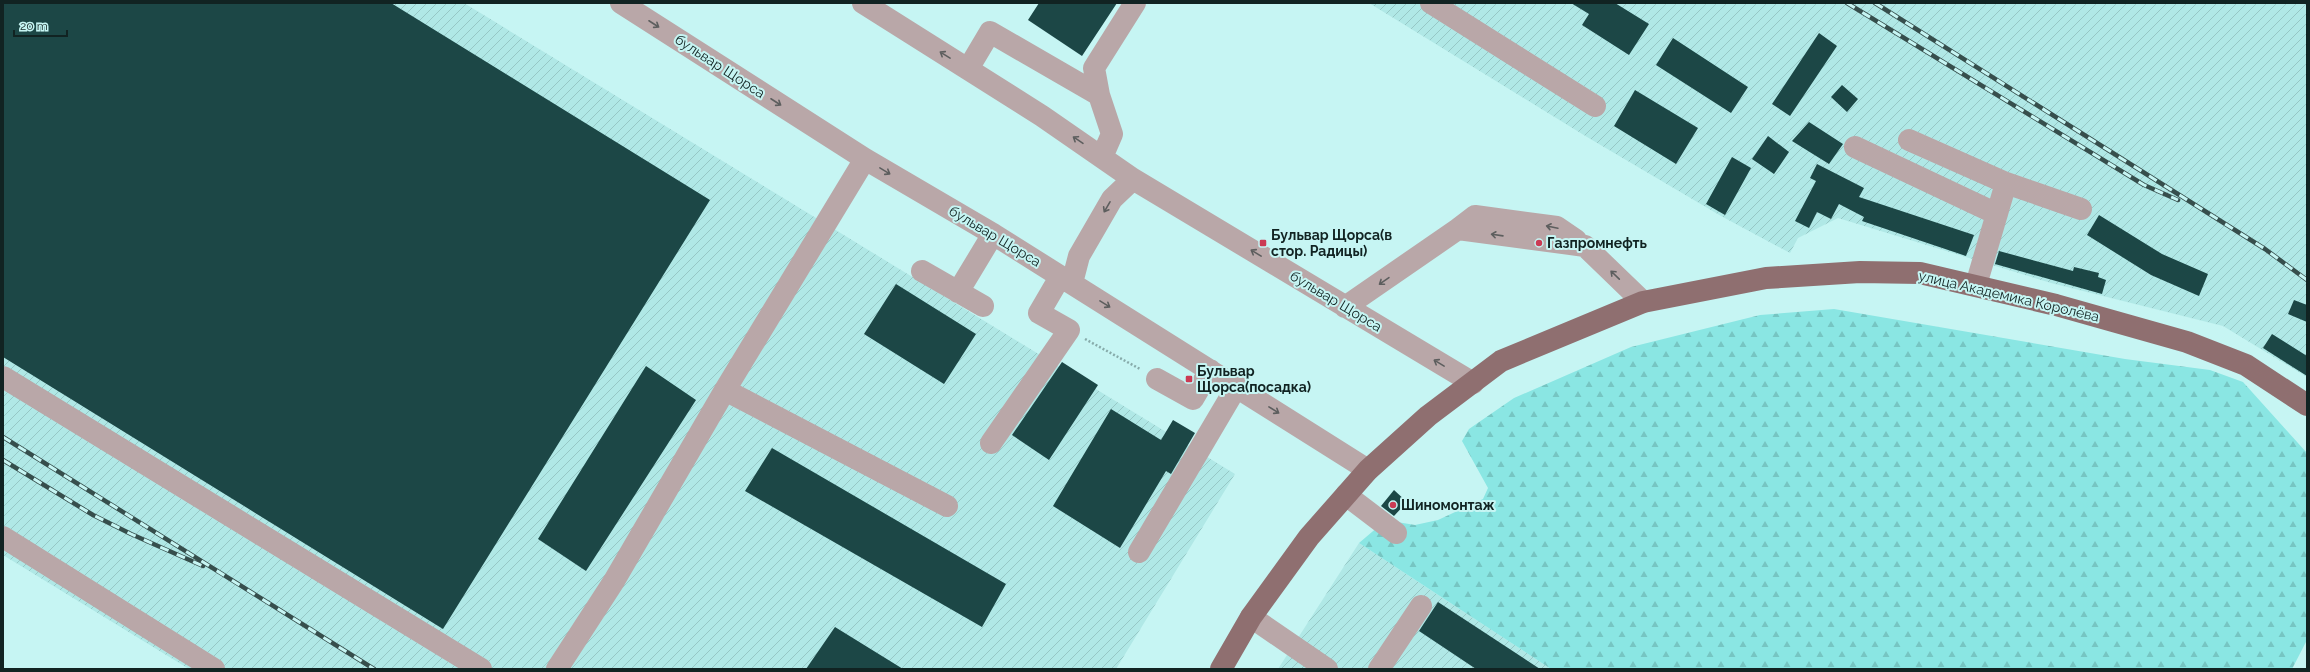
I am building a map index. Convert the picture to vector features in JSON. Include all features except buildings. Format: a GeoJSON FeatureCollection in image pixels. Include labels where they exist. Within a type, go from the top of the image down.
{"type":"FeatureCollection","features":[{"type":"Feature","properties":{"kind":"main road","name":"улица Академика Королёва"},"geometry":{"type":"LineString","coordinates":[[1473,383],[1501,361],[1643,302],[1766,278],[1860,272],[1920,273],[2056,305],[2187,342],[2246,365],[2307,405]]}},
{"type":"Feature","properties":{"kind":"main road"},"geometry":{"type":"LineString","coordinates":[[1221,669],[1251,618],[1309,537],[1368,470],[1428,416],[1473,383]]}},
{"type":"Feature","properties":{"kind":"street","name":"бульвар Щорса"},"geometry":{"type":"LineString","coordinates":[[621,3],[865,159],[993,234],[1237,386],[1368,470]]}},
{"type":"Feature","properties":{"kind":"street","name":"бульвар Щорса"},"geometry":{"type":"LineString","coordinates":[[864,3],[968,69],[1133,178],[1473,383]]}},
{"type":"Feature","properties":{"kind":"street"},"geometry":{"type":"LineString","coordinates":[[1102,157],[1112,134],[1099,96],[1094,68],[1135,3]]}},
{"type":"Feature","properties":{"kind":"street"},"geometry":{"type":"LineString","coordinates":[[1432,3],[1596,106]]}},
{"type":"Feature","properties":{"kind":"street"},"geometry":{"type":"LineString","coordinates":[[968,69],[990,32],[1099,96]]}},
{"type":"Feature","properties":{"kind":"street"},"geometry":{"type":"LineString","coordinates":[[1909,140],[2006,183],[2081,209]]}},
{"type":"Feature","properties":{"kind":"street"},"geometry":{"type":"LineString","coordinates":[[1855,147],[1997,214]]}},
{"type":"Feature","properties":{"kind":"street"},"geometry":{"type":"LineString","coordinates":[[557,669],[614,582],[725,390],[865,159]]}},
{"type":"Feature","properties":{"kind":"street"},"geometry":{"type":"LineString","coordinates":[[991,443],[1069,330],[1039,313],[1066,280],[1112,199],[1133,178]]}},
{"type":"Feature","properties":{"kind":"street"},"geometry":{"type":"LineString","coordinates":[[1976,286],[2006,183]]}},
{"type":"Feature","properties":{"kind":"street"},"geometry":{"type":"LineString","coordinates":[[1345,307],[1458,229],[1585,246],[1643,302]]}},
{"type":"Feature","properties":{"kind":"street"},"geometry":{"type":"LineString","coordinates":[[958,292],[993,234]]}},
{"type":"Feature","properties":{"kind":"street"},"geometry":{"type":"LineString","coordinates":[[922,270],[983,306]]}},
{"type":"Feature","properties":{"kind":"street"},"geometry":{"type":"LineString","coordinates":[[1157,379],[1193,399],[1210,370]]}},
{"type":"Feature","properties":{"kind":"street"},"geometry":{"type":"LineString","coordinates":[[3,377],[481,669]]}},
{"type":"Feature","properties":{"kind":"street"},"geometry":{"type":"LineString","coordinates":[[1139,552],[1237,386]]}},
{"type":"Feature","properties":{"kind":"street"},"geometry":{"type":"LineString","coordinates":[[725,390],[947,506]]}},
{"type":"Feature","properties":{"kind":"street"},"geometry":{"type":"LineString","coordinates":[[1346,495],[1396,533]]}},
{"type":"Feature","properties":{"kind":"street"},"geometry":{"type":"LineString","coordinates":[[3,537],[214,669]]}},
{"type":"Feature","properties":{"kind":"street"},"geometry":{"type":"LineString","coordinates":[[1379,669],[1421,606]]}},
{"type":"Feature","properties":{"kind":"street"},"geometry":{"type":"LineString","coordinates":[[1251,618],[1327,669]]}},
{"type":"Feature","properties":{"kind":"path"},"geometry":{"type":"LineString","coordinates":[[1069,330],[1157,379]]}},
{"type":"Feature","properties":{"kind":"shaded area"},"geometry":{"type":"Polygon","coordinates":[[[3,3],[464,3],[1235,474],[1116,669],[189,669],[3,555],[3,3]]]}},
{"type":"Feature","properties":{"kind":"shaded area"},"geometry":{"type":"Polygon","coordinates":[[[1369,3],[2307,3],[2307,377],[2223,326],[2051,283],[1838,218],[1798,238],[1790,253],[1721,216],[1587,137],[1369,3]]]}},
{"type":"Feature","properties":{"kind":"shaded area"},"geometry":{"type":"Polygon","coordinates":[[[1359,543],[1551,669],[1278,669],[1359,543]]]}},
{"type":"Feature","properties":{"kind":"green space"},"geometry":{"type":"Polygon","coordinates":[[[1834,309],[2125,359],[2210,370],[2243,382],[2307,453],[2307,640],[2292,669],[1551,669],[1359,543],[1379,526],[1391,521],[1415,525],[1438,520],[1483,499],[1488,488],[1462,441],[1469,429],[1514,398],[1631,347],[1760,315],[1834,309]]]}},
{"type":"Feature","properties":{"kind":"railway"},"geometry":{"type":"LineString","coordinates":[[1847,3],[2144,185],[2178,200]]}},
{"type":"Feature","properties":{"kind":"railway"},"geometry":{"type":"LineString","coordinates":[[1875,3],[2265,249],[2307,280]]}},
{"type":"Feature","properties":{"kind":"railway"},"geometry":{"type":"LineString","coordinates":[[3,437],[374,669]]}},
{"type":"Feature","properties":{"kind":"railway"},"geometry":{"type":"LineString","coordinates":[[3,460],[93,515],[131,534],[203,566]]}},
{"type":"Feature","properties":{"kind":"place","name":"Бульвар Щорса(в стор. Радицы)"},"geometry":{"type":"Point","coordinates":[1263,243]}},
{"type":"Feature","properties":{"kind":"place","name":"Газпромнефть"},"geometry":{"type":"Point","coordinates":[1539,243]}},
{"type":"Feature","properties":{"kind":"place","name":"Бульвар Щорса(посадка)"},"geometry":{"type":"Point","coordinates":[1189,379]}},
{"type":"Feature","properties":{"kind":"place","name":"Шиномонтаж"},"geometry":{"type":"Point","coordinates":[1393,505]}}]}
